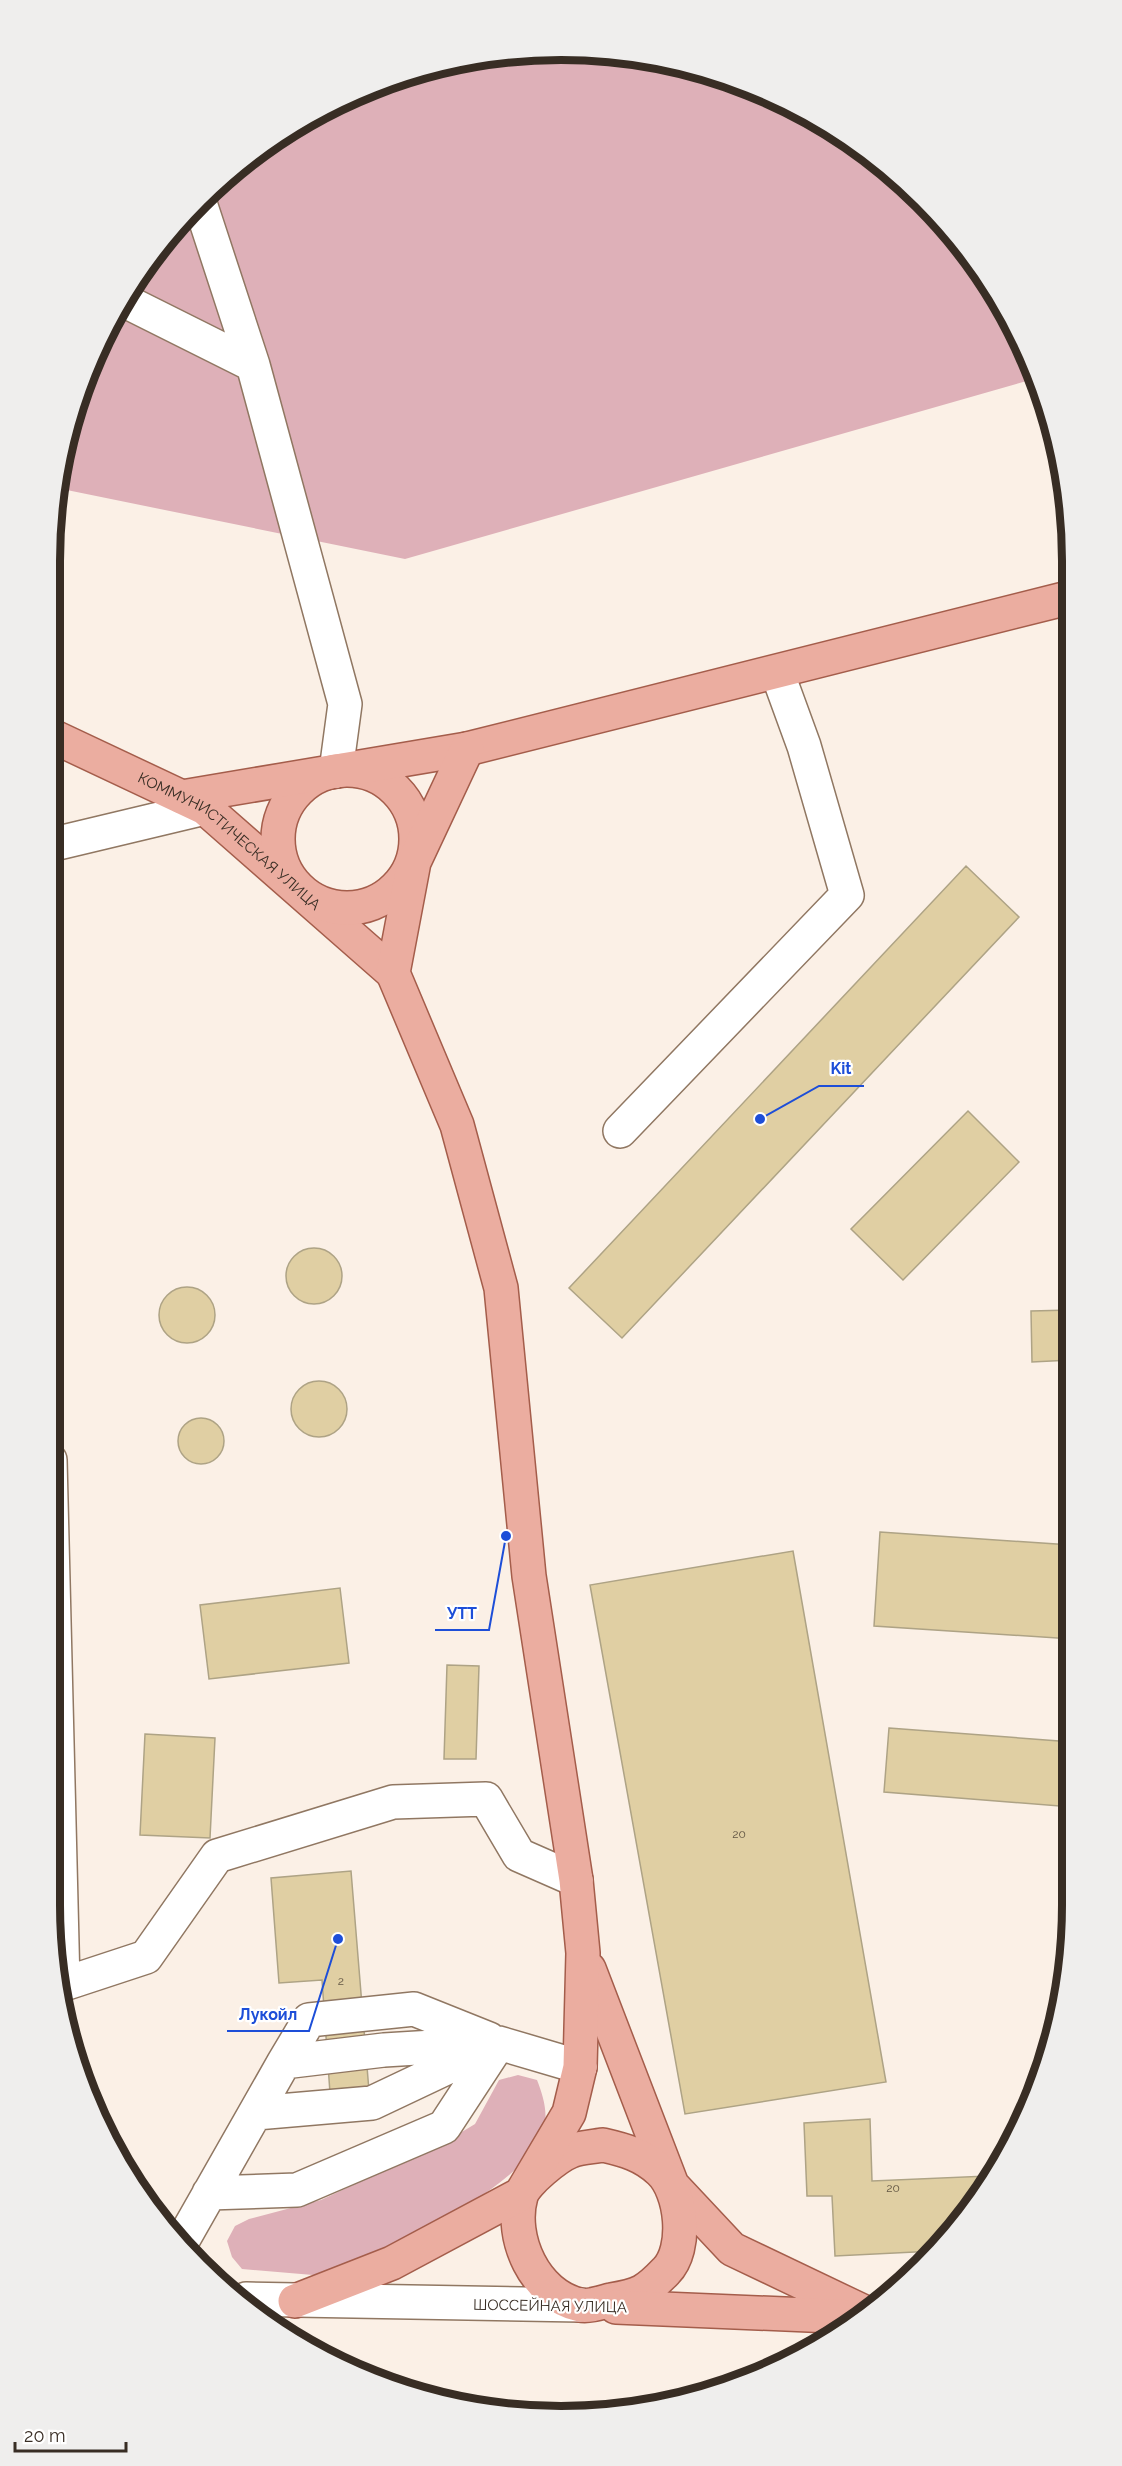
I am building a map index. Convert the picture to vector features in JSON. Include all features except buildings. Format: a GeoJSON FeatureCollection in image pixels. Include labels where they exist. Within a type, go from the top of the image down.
{"type":"FeatureCollection","features":[{"type":"Feature","properties":{"kind":"main road"},"geometry":{"type":"LineString","coordinates":[[193,802],[336,771],[467,748],[1062,600]]}},
{"type":"Feature","properties":{"kind":"main road","name":"КОММУНИСТИЧЕСКАЯ УЛИЦА"},"geometry":{"type":"LineString","coordinates":[[60,740],[193,802],[297,888],[393,973]]}},
{"type":"Feature","properties":{"kind":"main road"},"geometry":{"type":"LineString","coordinates":[[467,748],[414,862],[399,884],[382,898],[361,906],[338,908],[318,903],[297,888],[285,870],[278,848],[279,825],[287,803],[302,786],[336,771],[368,774],[388,784],[403,800],[413,820],[414,862],[393,973],[457,1125],[501,1288],[529,1576],[576,1880],[583,1953],[580,2067],[569,2113],[521,2194],[519,2228],[527,2262],[549,2289],[581,2305],[645,2292],[671,2266],[681,2232],[672,2185],[583,1953]]}},
{"type":"Feature","properties":{"kind":"main road"},"geometry":{"type":"LineString","coordinates":[[295,2301],[392,2263],[521,2194],[545,2168],[571,2150],[603,2145],[634,2152],[660,2171],[732,2249],[857,2309]]}},
{"type":"Feature","properties":{"kind":"main road","name":"ШОССЕЙНАЯ УЛИЦА"},"geometry":{"type":"LineString","coordinates":[[581,2305],[846,2317]]}},
{"type":"Feature","properties":{"kind":"street"},"geometry":{"type":"LineString","coordinates":[[203,211],[254,365],[345,704],[336,771]]}},
{"type":"Feature","properties":{"kind":"street"},"geometry":{"type":"LineString","coordinates":[[131,304],[254,365]]}},
{"type":"Feature","properties":{"kind":"street"},"geometry":{"type":"LineString","coordinates":[[620,1131],[847,895],[804,746],[777,672]]}},
{"type":"Feature","properties":{"kind":"street"},"geometry":{"type":"LineString","coordinates":[[60,842],[193,802]]}},
{"type":"Feature","properties":{"kind":"street"},"geometry":{"type":"LineString","coordinates":[[66,1983],[146,1957],[217,1856],[393,1802],[486,1799],[519,1855],[576,1880]]}},
{"type":"Feature","properties":{"kind":"street"},"geometry":{"type":"LineString","coordinates":[[60,1863],[62,1950]]}},
{"type":"Feature","properties":{"kind":"street"},"geometry":{"type":"LineString","coordinates":[[256,2113],[372,2103],[499,2043]]}},
{"type":"Feature","properties":{"kind":"street"},"geometry":{"type":"LineString","coordinates":[[209,2193],[297,2190],[444,2127],[499,2043]]}},
{"type":"Feature","properties":{"kind":"street"},"geometry":{"type":"LineString","coordinates":[[185,2236],[284,2062],[384,2050],[499,2043],[580,2067]]}},
{"type":"Feature","properties":{"kind":"street","name":"ШОССЕЙНАЯ УЛИЦА"},"geometry":{"type":"LineString","coordinates":[[253,2299],[581,2305]]}},
{"type":"Feature","properties":{"kind":"shaded area"},"geometry":{"type":"Polygon","coordinates":[[[528,61],[594,61],[626,64],[691,77],[753,98],[783,112],[812,127],[866,164],[891,184],[938,231],[978,283],[995,311],[1028,381],[405,559],[65,490],[77,431],[98,369],[127,310],[144,283],[184,231],[231,184],[283,144],[339,112],[369,98],[431,77],[496,64],[528,61]]]}},
{"type":"Feature","properties":{"kind":"shaded area"},"geometry":{"type":"Polygon","coordinates":[[[518,2075],[537,2080],[546,2115],[544,2130],[527,2158],[506,2178],[480,2197],[451,2215],[339,2271],[313,2275],[242,2269],[232,2257],[227,2241],[235,2226],[249,2219],[321,2200],[447,2141],[475,2124],[499,2080],[518,2075]]]}},
{"type":"Feature","properties":{"kind":"place","name":"Kit"},"geometry":{"type":"Point","coordinates":[760,1119]}},
{"type":"Feature","properties":{"kind":"place","name":"УТТ"},"geometry":{"type":"Point","coordinates":[506,1536]}},
{"type":"Feature","properties":{"kind":"place","name":"Лукойл"},"geometry":{"type":"Point","coordinates":[338,1939]}}]}
